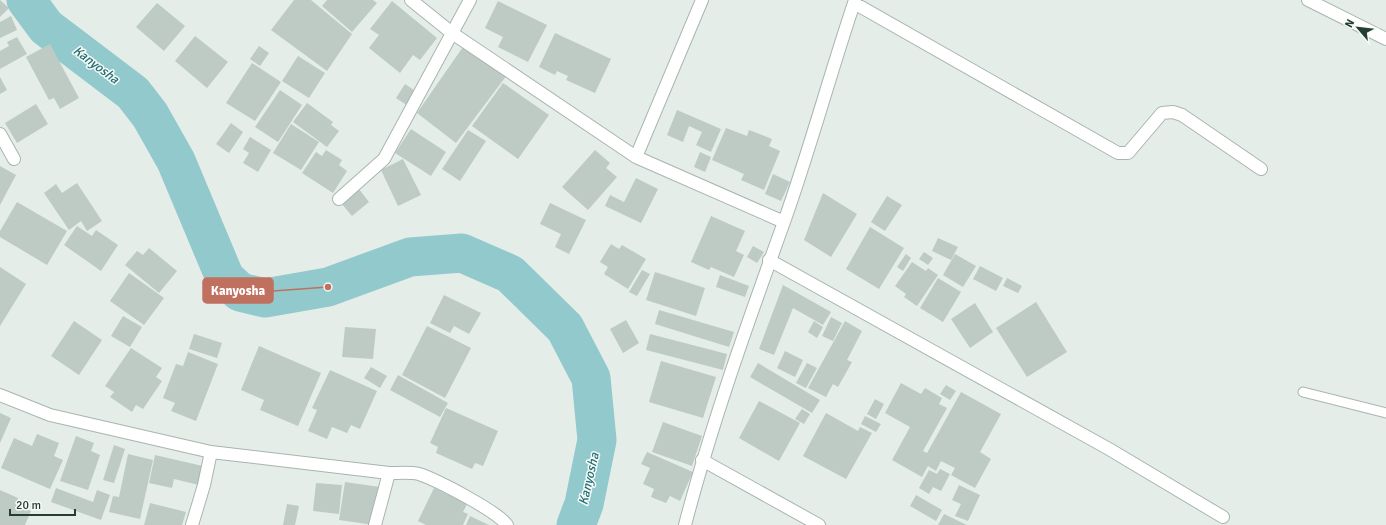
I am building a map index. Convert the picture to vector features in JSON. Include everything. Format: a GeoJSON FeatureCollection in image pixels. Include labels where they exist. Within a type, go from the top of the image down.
{"type":"FeatureCollection","features":[{"type":"Feature","properties":{"kind":"street"},"geometry":{"type":"LineString","coordinates":[[411,0],[452,33],[636,157],[784,222]]}},
{"type":"Feature","properties":{"kind":"street"},"geometry":{"type":"LineString","coordinates":[[339,199],[384,159],[470,0]]}},
{"type":"Feature","properties":{"kind":"street"},"geometry":{"type":"LineString","coordinates":[[636,157],[702,0]]}},
{"type":"Feature","properties":{"kind":"street"},"geometry":{"type":"LineString","coordinates":[[1308,0],[1386,39]]}},
{"type":"Feature","properties":{"kind":"street"},"geometry":{"type":"LineString","coordinates":[[685,525],[702,460],[769,260],[784,222],[854,2],[1118,153],[1128,153],[1162,114],[1173,112],[1182,115],[1261,169]]}},
{"type":"Feature","properties":{"kind":"street"},"geometry":{"type":"LineString","coordinates":[[0,134],[14,159]]}},
{"type":"Feature","properties":{"kind":"street"},"geometry":{"type":"LineString","coordinates":[[769,260],[1102,445],[1224,518]]}},
{"type":"Feature","properties":{"kind":"street"},"geometry":{"type":"LineString","coordinates":[[0,395],[50,415],[211,452],[389,473],[418,474],[486,508],[503,519],[507,525]]}},
{"type":"Feature","properties":{"kind":"street"},"geometry":{"type":"LineString","coordinates":[[192,525],[204,485],[211,452]]}},
{"type":"Feature","properties":{"kind":"street"},"geometry":{"type":"LineString","coordinates":[[702,460],[819,525]]}},
{"type":"Feature","properties":{"kind":"street"},"geometry":{"type":"LineString","coordinates":[[375,525],[389,473]]}},
{"type":"Feature","properties":{"kind":"lane"},"geometry":{"type":"LineString","coordinates":[[1303,392],[1386,413]]}},
{"type":"Feature","properties":{"kind":"building"},"geometry":{"type":"Polygon","coordinates":[[[0,0],[9,8],[0,17],[0,0]]]}},
{"type":"Feature","properties":{"kind":"building"},"geometry":{"type":"Polygon","coordinates":[[[294,0],[311,0],[352,34],[327,71],[271,30],[294,0]]]}},
{"type":"Feature","properties":{"kind":"building"},"geometry":{"type":"Polygon","coordinates":[[[327,0],[373,0],[377,3],[352,32],[322,6],[327,0]]]}},
{"type":"Feature","properties":{"kind":"building"},"geometry":{"type":"Polygon","coordinates":[[[392,1],[437,38],[420,60],[413,55],[400,73],[369,48],[379,35],[370,29],[392,1]]]}},
{"type":"Feature","properties":{"kind":"building"},"geometry":{"type":"Polygon","coordinates":[[[498,1],[547,25],[528,62],[498,47],[503,37],[485,28],[498,1]]]}},
{"type":"Feature","properties":{"kind":"building"},"geometry":{"type":"Polygon","coordinates":[[[157,3],[185,26],[164,51],[136,27],[157,3]]]}},
{"type":"Feature","properties":{"kind":"building"},"geometry":{"type":"Polygon","coordinates":[[[11,16],[17,30],[0,38],[0,22],[11,16]]]}},
{"type":"Feature","properties":{"kind":"building"},"geometry":{"type":"Polygon","coordinates":[[[555,33],[611,59],[595,93],[566,80],[568,76],[557,71],[555,75],[539,67],[555,33]]]}},
{"type":"Feature","properties":{"kind":"building"},"geometry":{"type":"Polygon","coordinates":[[[195,36],[228,62],[207,88],[175,61],[195,36]]]}},
{"type":"Feature","properties":{"kind":"building"},"geometry":{"type":"Polygon","coordinates":[[[17,37],[27,54],[0,69],[0,51],[9,46],[7,42],[17,37]]]}},
{"type":"Feature","properties":{"kind":"building"},"geometry":{"type":"Polygon","coordinates":[[[50,44],[79,98],[60,109],[54,98],[49,100],[26,57],[50,44]]]}},
{"type":"Feature","properties":{"kind":"building"},"geometry":{"type":"Polygon","coordinates":[[[465,44],[507,75],[456,143],[417,113],[465,44]]]}},
{"type":"Feature","properties":{"kind":"building"},"geometry":{"type":"Polygon","coordinates":[[[259,46],[269,53],[260,66],[250,59],[259,46]]]}},
{"type":"Feature","properties":{"kind":"building"},"geometry":{"type":"Polygon","coordinates":[[[298,56],[325,73],[309,98],[282,81],[298,56]]]}},
{"type":"Feature","properties":{"kind":"building"},"geometry":{"type":"Polygon","coordinates":[[[252,63],[281,82],[255,121],[226,103],[252,63]]]}},
{"type":"Feature","properties":{"kind":"building"},"geometry":{"type":"Polygon","coordinates":[[[0,77],[7,90],[0,94],[0,77]]]}},
{"type":"Feature","properties":{"kind":"building"},"geometry":{"type":"Polygon","coordinates":[[[503,83],[549,115],[518,159],[472,126],[503,83]]]}},
{"type":"Feature","properties":{"kind":"building"},"geometry":{"type":"Polygon","coordinates":[[[405,84],[417,92],[408,106],[396,98],[405,84]]]}},
{"type":"Feature","properties":{"kind":"building"},"geometry":{"type":"Polygon","coordinates":[[[280,90],[302,105],[278,142],[255,127],[280,90]]]}},
{"type":"Feature","properties":{"kind":"building"},"geometry":{"type":"Polygon","coordinates":[[[307,103],[333,122],[331,125],[339,131],[327,147],[293,122],[307,103]]]}},
{"type":"Feature","properties":{"kind":"building"},"geometry":{"type":"Polygon","coordinates":[[[36,104],[48,124],[17,143],[5,123],[36,104]]]}},
{"type":"Feature","properties":{"kind":"building"},"geometry":{"type":"Polygon","coordinates":[[[677,110],[721,129],[711,152],[696,145],[702,132],[689,126],[683,142],[667,135],[677,110]]]}},
{"type":"Feature","properties":{"kind":"building"},"geometry":{"type":"Polygon","coordinates":[[[231,123],[243,132],[229,153],[216,144],[231,123]]]}},
{"type":"Feature","properties":{"kind":"building"},"geometry":{"type":"Polygon","coordinates":[[[291,124],[319,142],[301,170],[273,153],[291,124]]]}},
{"type":"Feature","properties":{"kind":"building"},"geometry":{"type":"Polygon","coordinates":[[[726,128],[747,136],[749,130],[772,139],[769,146],[780,151],[764,190],[741,180],[744,174],[712,160],[726,128]]]}},
{"type":"Feature","properties":{"kind":"building"},"geometry":{"type":"Polygon","coordinates":[[[411,129],[446,152],[431,176],[395,153],[411,129]]]}},
{"type":"Feature","properties":{"kind":"building"},"geometry":{"type":"Polygon","coordinates":[[[468,130],[486,141],[460,181],[442,169],[468,130]]]}},
{"type":"Feature","properties":{"kind":"building"},"geometry":{"type":"Polygon","coordinates":[[[250,137],[271,150],[258,172],[243,163],[249,153],[243,149],[250,137]]]}},
{"type":"Feature","properties":{"kind":"building"},"geometry":{"type":"Polygon","coordinates":[[[326,150],[342,160],[339,165],[347,171],[333,193],[302,173],[316,152],[322,156],[326,150]]]}},
{"type":"Feature","properties":{"kind":"building"},"geometry":{"type":"Polygon","coordinates":[[[595,150],[610,163],[606,168],[617,177],[588,210],[562,187],[595,150]]]}},
{"type":"Feature","properties":{"kind":"building"},"geometry":{"type":"Polygon","coordinates":[[[700,152],[711,157],[705,172],[694,167],[700,152]]]}},
{"type":"Feature","properties":{"kind":"building"},"geometry":{"type":"Polygon","coordinates":[[[403,159],[421,195],[398,206],[381,170],[403,159]]]}},
{"type":"Feature","properties":{"kind":"building"},"geometry":{"type":"Polygon","coordinates":[[[0,166],[16,175],[0,205],[0,166]]]}},
{"type":"Feature","properties":{"kind":"building"},"geometry":{"type":"Polygon","coordinates":[[[773,174],[790,182],[781,201],[765,194],[773,174]]]}},
{"type":"Feature","properties":{"kind":"building"},"geometry":{"type":"Polygon","coordinates":[[[636,178],[658,189],[641,223],[605,206],[610,195],[624,202],[636,178]]]}},
{"type":"Feature","properties":{"kind":"building"},"geometry":{"type":"Polygon","coordinates":[[[77,183],[102,221],[87,231],[81,221],[69,230],[44,193],[56,184],[62,193],[77,183]]]}},
{"type":"Feature","properties":{"kind":"building"},"geometry":{"type":"Polygon","coordinates":[[[359,189],[369,202],[352,216],[341,203],[359,189]]]}},
{"type":"Feature","properties":{"kind":"building"},"geometry":{"type":"Polygon","coordinates":[[[823,193],[857,214],[831,257],[804,240],[823,193]]]}},
{"type":"Feature","properties":{"kind":"building"},"geometry":{"type":"Polygon","coordinates":[[[887,196],[902,205],[885,231],[871,222],[887,196]]]}},
{"type":"Feature","properties":{"kind":"building"},"geometry":{"type":"Polygon","coordinates":[[[17,202],[67,231],[47,265],[0,237],[0,231],[17,202]]]}},
{"type":"Feature","properties":{"kind":"building"},"geometry":{"type":"Polygon","coordinates":[[[550,203],[586,220],[569,254],[555,247],[561,234],[540,224],[550,203]]]}},
{"type":"Feature","properties":{"kind":"building"},"geometry":{"type":"Polygon","coordinates":[[[711,216],[745,231],[736,251],[744,255],[734,277],[711,267],[709,270],[691,262],[711,216]]]}},
{"type":"Feature","properties":{"kind":"building"},"geometry":{"type":"Polygon","coordinates":[[[77,226],[92,236],[96,230],[118,245],[101,271],[64,245],[77,226]]]}},
{"type":"Feature","properties":{"kind":"building"},"geometry":{"type":"Polygon","coordinates":[[[870,227],[904,248],[879,289],[846,269],[870,227]]]}},
{"type":"Feature","properties":{"kind":"building"},"geometry":{"type":"Polygon","coordinates":[[[938,238],[958,247],[951,260],[932,251],[938,238]]]}},
{"type":"Feature","properties":{"kind":"building"},"geometry":{"type":"Polygon","coordinates":[[[611,244],[619,249],[622,245],[646,259],[628,289],[604,274],[608,267],[600,262],[611,244]]]}},
{"type":"Feature","properties":{"kind":"building"},"geometry":{"type":"Polygon","coordinates":[[[753,246],[764,252],[757,263],[747,257],[753,246]]]}},
{"type":"Feature","properties":{"kind":"building"},"geometry":{"type":"Polygon","coordinates":[[[149,248],[177,271],[159,293],[125,265],[137,251],[143,255],[149,248]]]}},
{"type":"Feature","properties":{"kind":"building"},"geometry":{"type":"Polygon","coordinates":[[[924,252],[933,258],[928,265],[919,259],[924,252]]]}},
{"type":"Feature","properties":{"kind":"building"},"geometry":{"type":"Polygon","coordinates":[[[906,254],[911,258],[903,271],[897,267],[906,254]]]}},
{"type":"Feature","properties":{"kind":"building"},"geometry":{"type":"Polygon","coordinates":[[[955,254],[976,266],[963,287],[943,275],[955,254]]]}},
{"type":"Feature","properties":{"kind":"building"},"geometry":{"type":"Polygon","coordinates":[[[912,262],[926,271],[928,268],[938,275],[917,306],[904,297],[906,294],[895,286],[912,262]]]}},
{"type":"Feature","properties":{"kind":"building"},"geometry":{"type":"Polygon","coordinates":[[[980,266],[1003,278],[996,291],[973,279],[980,266]]]}},
{"type":"Feature","properties":{"kind":"building"},"geometry":{"type":"Polygon","coordinates":[[[0,267],[26,284],[0,326],[0,267]]]}},
{"type":"Feature","properties":{"kind":"building"},"geometry":{"type":"Polygon","coordinates":[[[642,270],[650,274],[637,296],[629,292],[642,270]]]}},
{"type":"Feature","properties":{"kind":"building"},"geometry":{"type":"Polygon","coordinates":[[[655,272],[705,288],[696,316],[646,300],[655,272]]]}},
{"type":"Feature","properties":{"kind":"building"},"geometry":{"type":"Polygon","coordinates":[[[129,273],[164,298],[144,325],[110,301],[129,273]]]}},
{"type":"Feature","properties":{"kind":"building"},"geometry":{"type":"Polygon","coordinates":[[[720,275],[749,286],[745,297],[716,287],[720,275]]]}},
{"type":"Feature","properties":{"kind":"building"},"geometry":{"type":"Polygon","coordinates":[[[938,278],[961,292],[943,322],[920,308],[938,278]]]}},
{"type":"Feature","properties":{"kind":"building"},"geometry":{"type":"Polygon","coordinates":[[[1007,278],[1022,286],[1018,293],[1003,286],[1007,278]]]}},
{"type":"Feature","properties":{"kind":"building"},"geometry":{"type":"Polygon","coordinates":[[[783,285],[831,312],[823,325],[793,308],[774,355],[759,349],[783,285]]]}},
{"type":"Feature","properties":{"kind":"building"},"geometry":{"type":"Polygon","coordinates":[[[444,295],[481,313],[469,334],[454,326],[450,333],[430,323],[444,295]]]}},
{"type":"Feature","properties":{"kind":"building"},"geometry":{"type":"Polygon","coordinates":[[[1036,302],[1067,352],[1027,377],[996,328],[1036,302]]]}},
{"type":"Feature","properties":{"kind":"building"},"geometry":{"type":"Polygon","coordinates":[[[975,303],[993,332],[970,348],[951,319],[975,303]]]}},
{"type":"Feature","properties":{"kind":"building"},"geometry":{"type":"Polygon","coordinates":[[[659,310],[734,332],[729,347],[655,324],[659,310]]]}},
{"type":"Feature","properties":{"kind":"building"},"geometry":{"type":"Polygon","coordinates":[[[123,316],[142,327],[130,347],[111,336],[123,316]]]}},
{"type":"Feature","properties":{"kind":"building"},"geometry":{"type":"Polygon","coordinates":[[[831,317],[842,323],[833,341],[822,336],[831,317]]]}},
{"type":"Feature","properties":{"kind":"building"},"geometry":{"type":"Polygon","coordinates":[[[626,320],[639,343],[623,353],[610,329],[626,320]]]}},
{"type":"Feature","properties":{"kind":"building"},"geometry":{"type":"Polygon","coordinates":[[[74,321],[102,340],[79,375],[51,356],[74,321]]]}},
{"type":"Feature","properties":{"kind":"building"},"geometry":{"type":"Polygon","coordinates":[[[814,321],[823,327],[817,338],[808,332],[814,321]]]}},
{"type":"Feature","properties":{"kind":"building"},"geometry":{"type":"Polygon","coordinates":[[[845,321],[862,331],[847,360],[852,362],[838,387],[833,384],[826,397],[808,388],[845,321]]]}},
{"type":"Feature","properties":{"kind":"building"},"geometry":{"type":"Polygon","coordinates":[[[427,326],[471,348],[445,398],[402,375],[427,326]]]}},
{"type":"Feature","properties":{"kind":"building"},"geometry":{"type":"Polygon","coordinates":[[[345,327],[376,329],[373,359],[342,357],[345,327]]]}},
{"type":"Feature","properties":{"kind":"building"},"geometry":{"type":"Polygon","coordinates":[[[194,334],[222,343],[217,358],[189,349],[194,334]]]}},
{"type":"Feature","properties":{"kind":"building"},"geometry":{"type":"Polygon","coordinates":[[[650,334],[727,354],[723,370],[646,350],[650,334]]]}},
{"type":"Feature","properties":{"kind":"building"},"geometry":{"type":"Polygon","coordinates":[[[259,346],[321,373],[298,426],[260,410],[264,400],[241,390],[259,346]]]}},
{"type":"Feature","properties":{"kind":"building"},"geometry":{"type":"Polygon","coordinates":[[[131,348],[162,368],[156,377],[162,381],[143,409],[136,405],[132,412],[110,397],[114,392],[105,386],[131,348]]]}},
{"type":"Feature","properties":{"kind":"building"},"geometry":{"type":"Polygon","coordinates":[[[785,351],[803,360],[795,377],[777,368],[785,351]]]}},
{"type":"Feature","properties":{"kind":"building"},"geometry":{"type":"Polygon","coordinates":[[[188,352],[218,364],[196,421],[171,411],[175,403],[163,398],[176,364],[183,366],[188,352]]]}},
{"type":"Feature","properties":{"kind":"building"},"geometry":{"type":"Polygon","coordinates":[[[661,361],[716,377],[703,418],[649,402],[661,361]]]}},
{"type":"Feature","properties":{"kind":"building"},"geometry":{"type":"Polygon","coordinates":[[[758,363],[820,400],[812,413],[750,377],[758,363]]]}},
{"type":"Feature","properties":{"kind":"building"},"geometry":{"type":"Polygon","coordinates":[[[807,363],[817,368],[806,388],[796,383],[807,363]]]}},
{"type":"Feature","properties":{"kind":"building"},"geometry":{"type":"Polygon","coordinates":[[[371,367],[387,376],[380,388],[364,378],[371,367]]]}},
{"type":"Feature","properties":{"kind":"building"},"geometry":{"type":"Polygon","coordinates":[[[330,370],[377,391],[360,429],[351,425],[347,433],[332,427],[327,439],[308,431],[317,410],[312,408],[330,370]]]}},
{"type":"Feature","properties":{"kind":"building"},"geometry":{"type":"Polygon","coordinates":[[[398,375],[448,403],[440,417],[390,390],[398,375]]]}},
{"type":"Feature","properties":{"kind":"building"},"geometry":{"type":"Polygon","coordinates":[[[901,383],[921,394],[925,388],[942,398],[939,404],[947,408],[923,451],[927,453],[961,392],[1001,414],[980,452],[991,459],[975,488],[951,475],[955,468],[941,461],[936,471],[928,466],[922,477],[892,460],[910,427],[885,413],[901,383]]]}},
{"type":"Feature","properties":{"kind":"building"},"geometry":{"type":"Polygon","coordinates":[[[946,385],[956,391],[950,400],[940,394],[946,385]]]}},
{"type":"Feature","properties":{"kind":"building"},"geometry":{"type":"Polygon","coordinates":[[[875,399],[884,404],[876,419],[867,414],[875,399]]]}},
{"type":"Feature","properties":{"kind":"building"},"geometry":{"type":"Polygon","coordinates":[[[759,401],[800,423],[779,461],[739,438],[759,401]]]}},
{"type":"Feature","properties":{"kind":"building"},"geometry":{"type":"Polygon","coordinates":[[[446,408],[498,431],[483,466],[475,463],[472,469],[436,453],[438,447],[430,443],[446,408]]]}},
{"type":"Feature","properties":{"kind":"building"},"geometry":{"type":"Polygon","coordinates":[[[802,409],[810,414],[804,424],[795,419],[802,409]]]}},
{"type":"Feature","properties":{"kind":"building"},"geometry":{"type":"Polygon","coordinates":[[[0,413],[11,418],[0,443],[0,413]]]}},
{"type":"Feature","properties":{"kind":"building"},"geometry":{"type":"Polygon","coordinates":[[[826,413],[858,431],[860,427],[872,433],[846,479],[803,456],[826,413]]]}},
{"type":"Feature","properties":{"kind":"building"},"geometry":{"type":"Polygon","coordinates":[[[865,416],[881,424],[876,432],[861,424],[865,416]]]}},
{"type":"Feature","properties":{"kind":"building"},"geometry":{"type":"Polygon","coordinates":[[[663,422],[702,436],[692,466],[652,452],[663,422]]]}},
{"type":"Feature","properties":{"kind":"building"},"geometry":{"type":"Polygon","coordinates":[[[37,434],[59,443],[54,456],[63,460],[50,489],[1,468],[14,438],[32,446],[37,434]]]}},
{"type":"Feature","properties":{"kind":"building"},"geometry":{"type":"Polygon","coordinates":[[[76,436],[94,443],[91,451],[100,455],[88,490],[60,481],[76,436]]]}},
{"type":"Feature","properties":{"kind":"building"},"geometry":{"type":"Polygon","coordinates":[[[114,445],[125,449],[114,483],[103,480],[114,445]]]}},
{"type":"Feature","properties":{"kind":"building"},"geometry":{"type":"Polygon","coordinates":[[[647,452],[693,472],[680,501],[670,496],[666,503],[651,497],[654,489],[643,484],[650,468],[641,464],[647,452]]]}},
{"type":"Feature","properties":{"kind":"building"},"geometry":{"type":"Polygon","coordinates":[[[128,454],[153,460],[140,519],[109,512],[113,496],[119,497],[128,454]]]}},
{"type":"Feature","properties":{"kind":"building"},"geometry":{"type":"Polygon","coordinates":[[[155,455],[207,467],[203,486],[174,479],[172,488],[149,483],[155,455]]]}},
{"type":"Feature","properties":{"kind":"building"},"geometry":{"type":"Polygon","coordinates":[[[940,469],[950,474],[941,491],[933,487],[929,494],[919,488],[929,470],[937,474],[940,469]]]}},
{"type":"Feature","properties":{"kind":"building"},"geometry":{"type":"Polygon","coordinates":[[[345,482],[380,487],[374,525],[339,520],[345,482]]]}},
{"type":"Feature","properties":{"kind":"building"},"geometry":{"type":"Polygon","coordinates":[[[316,483],[342,485],[339,514],[313,511],[316,483]]]}},
{"type":"Feature","properties":{"kind":"building"},"geometry":{"type":"Polygon","coordinates":[[[959,485],[980,495],[968,521],[955,516],[961,504],[952,500],[959,485]]]}},
{"type":"Feature","properties":{"kind":"building"},"geometry":{"type":"Polygon","coordinates":[[[56,488],[93,502],[97,490],[110,495],[101,520],[51,502],[56,488]]]}},
{"type":"Feature","properties":{"kind":"building"},"geometry":{"type":"Polygon","coordinates":[[[434,488],[467,504],[463,512],[468,514],[463,525],[426,525],[418,521],[434,488]]]}},
{"type":"Feature","properties":{"kind":"building"},"geometry":{"type":"Polygon","coordinates":[[[0,490],[18,498],[16,505],[31,511],[25,525],[0,525],[0,490]]]}},
{"type":"Feature","properties":{"kind":"building"},"geometry":{"type":"Polygon","coordinates":[[[916,495],[942,510],[936,521],[910,506],[916,495]]]}},
{"type":"Feature","properties":{"kind":"building"},"geometry":{"type":"Polygon","coordinates":[[[150,503],[186,512],[182,525],[144,525],[150,503]]]}},
{"type":"Feature","properties":{"kind":"building"},"geometry":{"type":"Polygon","coordinates":[[[287,504],[299,506],[295,525],[283,525],[287,504]]]}},
{"type":"Feature","properties":{"kind":"building"},"geometry":{"type":"Polygon","coordinates":[[[944,514],[967,525],[938,525],[944,514]]]}},
{"type":"Feature","properties":{"kind":"building"},"geometry":{"type":"Polygon","coordinates":[[[470,516],[489,525],[466,525],[470,516]]]}},
{"type":"Feature","properties":{"kind":"waterway","name":"Kanyosha"},"geometry":{"type":"LineString","coordinates":[[26,0],[46,27],[133,93],[150,115],[176,161],[225,278],[240,292],[265,298],[328,287],[410,257],[462,253],[510,274],[565,328],[591,378],[597,440],[584,504],[576,525]]}},
{"type":"Feature","properties":{"kind":"place","name":"Kanyosha"},"geometry":{"type":"Point","coordinates":[328,287]}}]}
